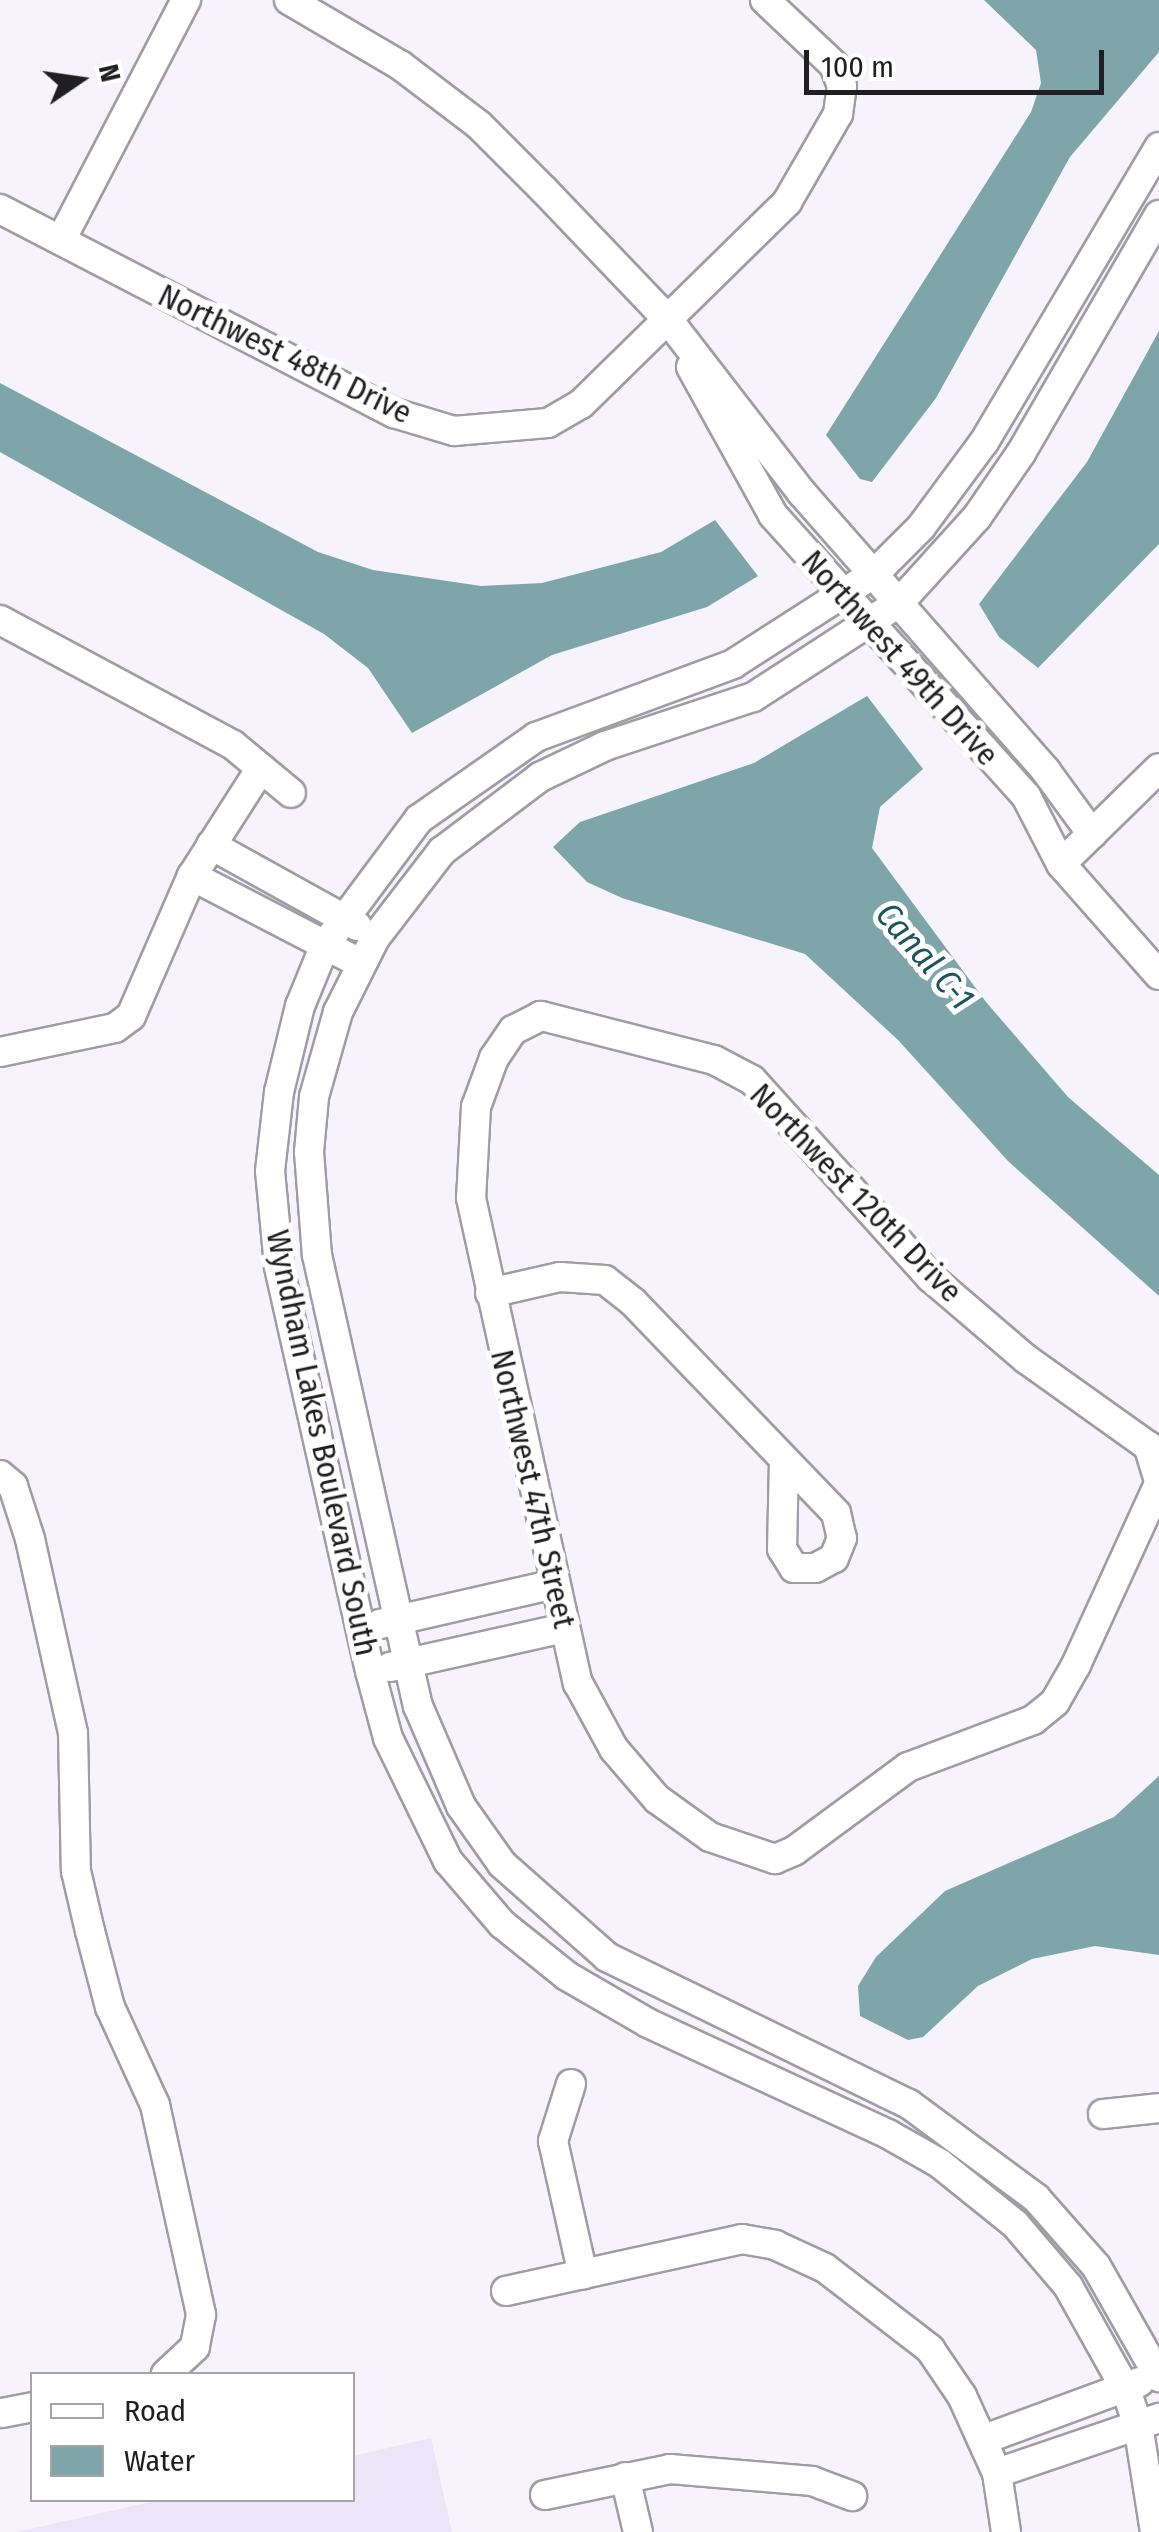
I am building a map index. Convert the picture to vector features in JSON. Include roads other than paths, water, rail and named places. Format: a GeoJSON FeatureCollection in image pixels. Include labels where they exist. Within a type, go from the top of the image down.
{"type":"FeatureCollection","features":[{"type":"Feature","properties":{"kind":"street"},"geometry":{"type":"LineString","coordinates":[[62,240],[186,0]]}},
{"type":"Feature","properties":{"kind":"street","name":"Northwest 49th Drive"},"geometry":{"type":"LineString","coordinates":[[288,0],[400,65],[480,126],[669,321],[802,493],[1046,770],[1092,834]]}},
{"type":"Feature","properties":{"kind":"street","name":"Northwest 48th Drive"},"geometry":{"type":"LineString","coordinates":[[0,209],[394,414],[454,431],[548,423],[580,404],[787,202],[838,114],[842,86],[834,65],[765,0]]}},
{"type":"Feature","properties":{"kind":"street","name":"Wyndham Lakes Boulevard South"},"geometry":{"type":"LineString","coordinates":[[1155,2532],[1149,2422],[1044,2254],[939,2163],[648,2024],[568,1976],[502,1924],[448,1861],[417,1805],[370,1671],[279,1266],[270,1171],[278,1092],[300,1006],[325,945],[418,819],[490,764],[578,718],[733,664],[844,599],[875,573],[920,527],[984,442],[1159,147]]}},
{"type":"Feature","properties":{"kind":"street","name":"Wyndham Lakes Boulevard South"},"geometry":{"type":"LineString","coordinates":[[1159,215],[1021,453],[977,517],[900,602],[753,697],[606,746],[540,777],[442,851],[375,938],[338,1012],[314,1098],[309,1199],[408,1663],[430,1742],[461,1806],[531,1897],[641,1978],[909,2104],[1036,2198],[1096,2266],[1159,2376]]}},
{"type":"Feature","properties":{"kind":"street","name":"Northwest 49th Drive"},"geometry":{"type":"LineString","coordinates":[[669,321],[722,432],[773,516],[1026,796],[1060,864],[1159,975]]}},
{"type":"Feature","properties":{"kind":"street"},"geometry":{"type":"LineString","coordinates":[[0,620],[233,745],[291,793]]}},
{"type":"Feature","properties":{"kind":"street"},"geometry":{"type":"LineString","coordinates":[[0,1052],[115,1028],[131,1016],[192,876],[261,768]]}},
{"type":"Feature","properties":{"kind":"street"},"geometry":{"type":"LineString","coordinates":[[1060,864],[1159,768]]}},
{"type":"Feature","properties":{"kind":"street"},"geometry":{"type":"LineString","coordinates":[[211,845],[375,938]]}},
{"type":"Feature","properties":{"kind":"street"},"geometry":{"type":"LineString","coordinates":[[192,876],[360,963]]}},
{"type":"Feature","properties":{"kind":"street","name":"Northwest 120th Drive"},"geometry":{"type":"LineString","coordinates":[[513,1030],[541,1016],[571,1020],[606,1038],[714,1060],[752,1080],[932,1278],[1026,1359],[1148,1446],[1158,1476]]}},
{"type":"Feature","properties":{"kind":"street","name":"Northwest 47th Street"},"geometry":{"type":"LineString","coordinates":[[513,1030],[494,1058],[476,1107],[471,1198],[564,1628],[578,1683],[596,1716],[657,1799],[710,1837],[775,1859],[908,1767],[1034,1720],[1056,1702],[1158,1476]]}},
{"type":"Feature","properties":{"kind":"street"},"geometry":{"type":"LineString","coordinates":[[490,1293],[560,1277],[605,1280],[784,1461]]}},
{"type":"Feature","properties":{"kind":"street"},"geometry":{"type":"LineString","coordinates":[[0,1474],[13,1486],[30,1539],[72,1733],[76,1871],[90,1931],[110,2006],[155,2105],[201,2315],[195,2347],[168,2372]]}},
{"type":"Feature","properties":{"kind":"street"},"geometry":{"type":"LineString","coordinates":[[361,1628],[554,1584]]}},
{"type":"Feature","properties":{"kind":"street"},"geometry":{"type":"LineString","coordinates":[[370,1671],[564,1628]]}},
{"type":"Feature","properties":{"kind":"street"},"geometry":{"type":"LineString","coordinates":[[571,2084],[552,2141],[583,2274]]}},
{"type":"Feature","properties":{"kind":"street"},"geometry":{"type":"LineString","coordinates":[[1103,2114],[1159,2108]]}},
{"type":"Feature","properties":{"kind":"street"},"geometry":{"type":"LineString","coordinates":[[506,2292],[742,2239],[775,2245],[825,2268],[930,2348],[997,2473],[1006,2532]]}},
{"type":"Feature","properties":{"kind":"street"},"geometry":{"type":"LineString","coordinates":[[982,2440],[1159,2376]]}},
{"type":"Feature","properties":{"kind":"street"},"geometry":{"type":"LineString","coordinates":[[1,2410],[30,2407]]}},
{"type":"Feature","properties":{"kind":"street"},"geometry":{"type":"LineString","coordinates":[[997,2473],[1149,2422]]}},
{"type":"Feature","properties":{"kind":"street"},"geometry":{"type":"LineString","coordinates":[[545,2495],[625,2477],[710,2470],[812,2481],[852,2496]]}},
{"type":"Feature","properties":{"kind":"street"},"geometry":{"type":"LineString","coordinates":[[625,2477],[638,2532]]}},
{"type":"Feature","properties":{"kind":"water"},"geometry":{"type":"Polygon","coordinates":[[[984,0],[1159,0],[1159,52],[1070,157],[936,398],[872,482],[860,479],[826,435],[1031,112],[1041,83],[1036,50],[984,0]]]}},
{"type":"Feature","properties":{"kind":"water"},"geometry":{"type":"Polygon","coordinates":[[[1159,331],[1159,544],[1038,668],[999,637],[979,604],[1087,462],[1159,331]]]}},
{"type":"Feature","properties":{"kind":"water"},"geometry":{"type":"Polygon","coordinates":[[[0,383],[318,552],[373,570],[481,586],[542,583],[661,552],[715,520],[758,576],[707,607],[552,655],[412,733],[368,668],[324,634],[0,452],[0,383]]]}},
{"type":"Feature","properties":{"kind":"water","name":"Canal C-1"},"geometry":{"type":"Polygon","coordinates":[[[867,696],[923,769],[880,807],[872,848],[986,1002],[1068,1097],[1159,1175],[1159,1296],[1008,1161],[898,1040],[805,954],[622,898],[587,882],[553,847],[580,822],[754,763],[867,696]]]}},
{"type":"Feature","properties":{"kind":"water"},"geometry":{"type":"Polygon","coordinates":[[[1159,1776],[1159,1955],[1095,1946],[1032,1959],[978,1986],[923,2037],[908,2040],[860,2016],[858,1986],[876,1957],[945,1891],[1114,1817],[1159,1776]]]}}]}
